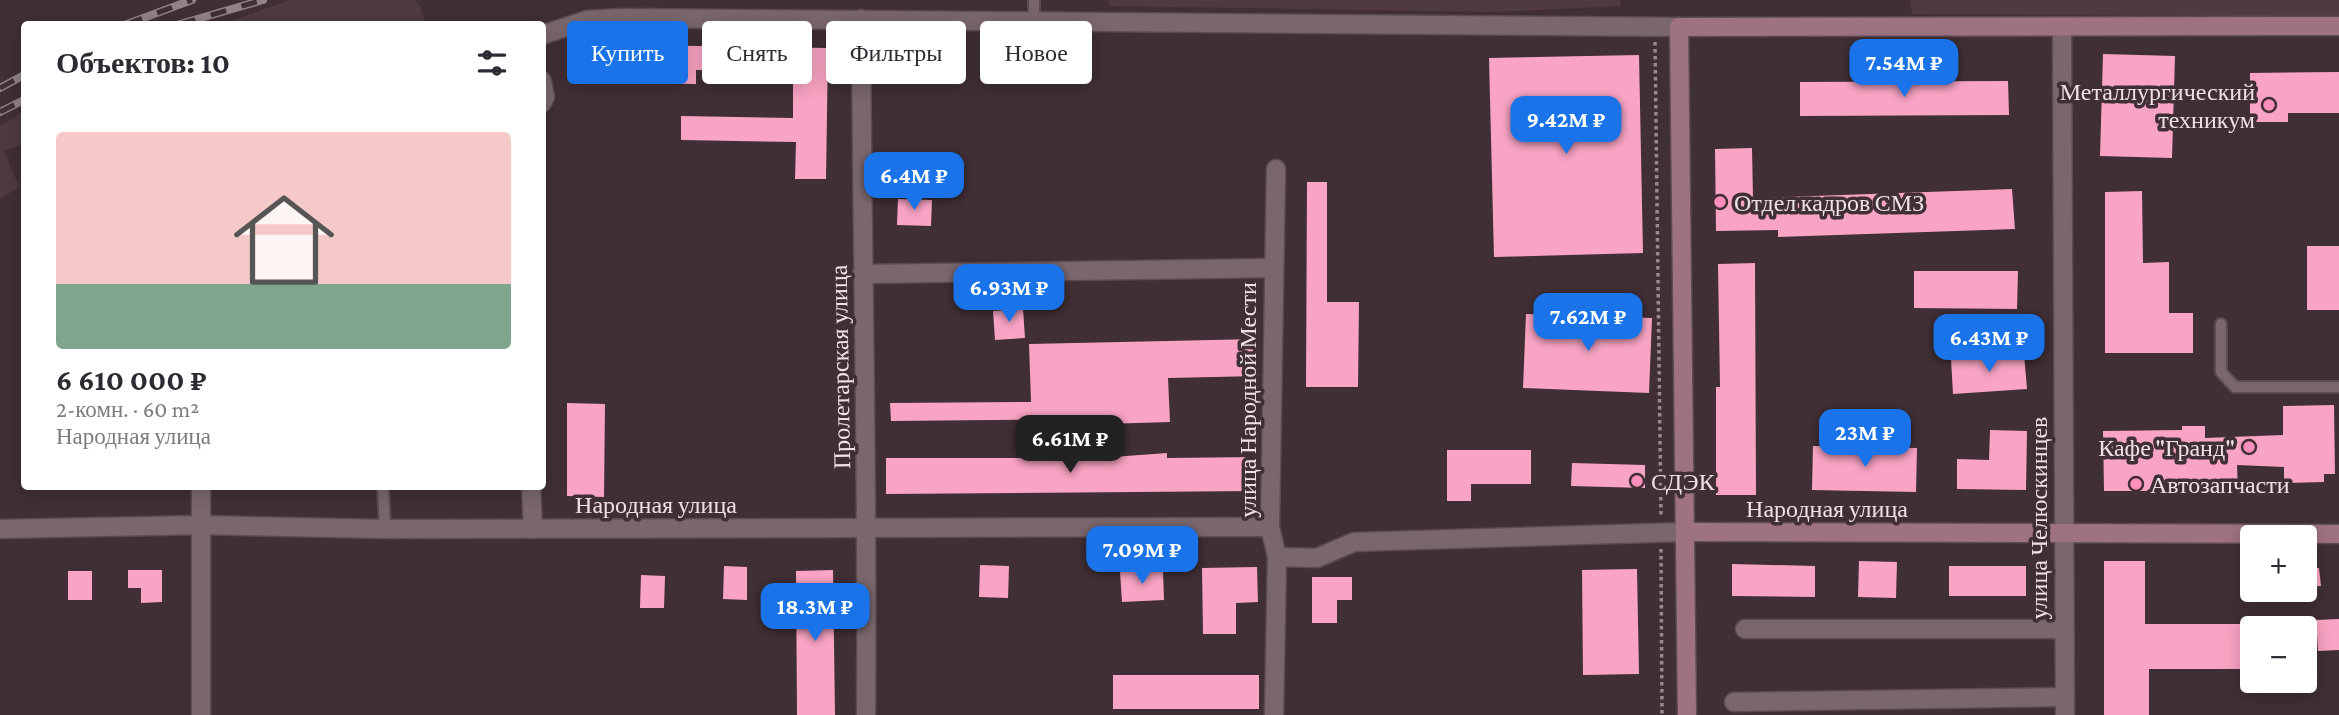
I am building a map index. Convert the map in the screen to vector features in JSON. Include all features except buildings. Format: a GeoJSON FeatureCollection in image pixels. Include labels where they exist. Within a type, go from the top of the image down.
{"type":"FeatureCollection","features":[{"type":"Feature","properties":{"kind":"street"},"geometry":{"type":"LineString","coordinates":[[546,34],[587,20],[622,18],[980,21]]}},
{"type":"Feature","properties":{"kind":"street","name":"Пролетарская улица"},"geometry":{"type":"LineString","coordinates":[[861,19],[867,528],[866,715]]}},
{"type":"Feature","properties":{"kind":"street"},"geometry":{"type":"LineString","coordinates":[[1092,22],[1655,27],[2339,26]]}},
{"type":"Feature","properties":{"kind":"street"},"geometry":{"type":"LineString","coordinates":[[1679,27],[1687,715]]}},
{"type":"Feature","properties":{"kind":"street","name":"улица Челюскинцев"},"geometry":{"type":"LineString","coordinates":[[2062,27],[2062,534],[2065,706]]}},
{"type":"Feature","properties":{"kind":"street","name":"улица Народной Мести"},"geometry":{"type":"LineString","coordinates":[[1275,715],[1277,557],[1270,527],[1272,268],[1276,169]]}},
{"type":"Feature","properties":{"kind":"street"},"geometry":{"type":"LineString","coordinates":[[862,274],[1272,268]]}},
{"type":"Feature","properties":{"kind":"street"},"geometry":{"type":"LineString","coordinates":[[201,490],[201,715]]}},
{"type":"Feature","properties":{"kind":"street"},"geometry":{"type":"LineString","coordinates":[[531,490],[533,529]]}},
{"type":"Feature","properties":{"kind":"street","name":"Народная улица"},"geometry":{"type":"LineString","coordinates":[[0,529],[200,525],[385,529],[1270,527]]}},
{"type":"Feature","properties":{"kind":"street","name":"Народная улица"},"geometry":{"type":"LineString","coordinates":[[1277,557],[1317,558],[1354,542],[1661,532],[2339,534]]}},
{"type":"Feature","properties":{"kind":"street"},"geometry":{"type":"LineString","coordinates":[[1745,629],[2063,629]]}},
{"type":"Feature","properties":{"kind":"street"},"geometry":{"type":"LineString","coordinates":[[1734,702],[2065,706]]}},
{"type":"Feature","properties":{"kind":"lane"},"geometry":{"type":"LineString","coordinates":[[1034,0],[1034,21]]}},
{"type":"Feature","properties":{"kind":"lane"},"geometry":{"type":"LineString","coordinates":[[2221,324],[2221,372],[2235,387],[2339,387]]}},
{"type":"Feature","properties":{"kind":"lane"},"geometry":{"type":"LineString","coordinates":[[383,490],[385,529]]}},
{"type":"Feature","properties":{"kind":"path"},"geometry":{"type":"LineString","coordinates":[[1655,27],[1662,715]]}},
{"type":"Feature","properties":{"kind":"shaded area"},"geometry":{"type":"Polygon","coordinates":[[[290,0],[414,0],[420,5],[424,21],[230,21],[290,0]]]}},
{"type":"Feature","properties":{"kind":"shaded area"},"geometry":{"type":"Polygon","coordinates":[[[1109,0],[1621,0],[1620,6],[1496,12],[1109,6],[1109,0]]]}},
{"type":"Feature","properties":{"kind":"shaded area"},"geometry":{"type":"Polygon","coordinates":[[[1910,0],[2339,0],[2339,17],[1912,14],[1910,0]]]}},
{"type":"Feature","properties":{"kind":"shaded area"},"geometry":{"type":"Polygon","coordinates":[[[21,113],[21,145],[4,150],[19,187],[0,199],[0,126],[21,113]]]}},
{"type":"Feature","properties":{"kind":"railway"},"geometry":{"type":"LineString","coordinates":[[135,21],[192,0]]}},
{"type":"Feature","properties":{"kind":"railway"},"geometry":{"type":"LineString","coordinates":[[190,21],[263,0]]}},
{"type":"Feature","properties":{"kind":"railway"},"geometry":{"type":"LineString","coordinates":[[0,88],[21,77]]}},
{"type":"Feature","properties":{"kind":"railway"},"geometry":{"type":"LineString","coordinates":[[0,112],[21,102]]}},
{"type":"Feature","properties":{"kind":"place","name":"Металлургический техникум"},"geometry":{"type":"Point","coordinates":[2269,105]}},
{"type":"Feature","properties":{"kind":"place","name":"Отдел кадров СМЗ"},"geometry":{"type":"Point","coordinates":[1720,202]}},
{"type":"Feature","properties":{"kind":"place","name":"Кафе \"Гранд\""},"geometry":{"type":"Point","coordinates":[2249,447]}},
{"type":"Feature","properties":{"kind":"place","name":"СДЭК"},"geometry":{"type":"Point","coordinates":[1637,481]}},
{"type":"Feature","properties":{"kind":"place","name":"Автозапчасти"},"geometry":{"type":"Point","coordinates":[2136,484]}}]}
